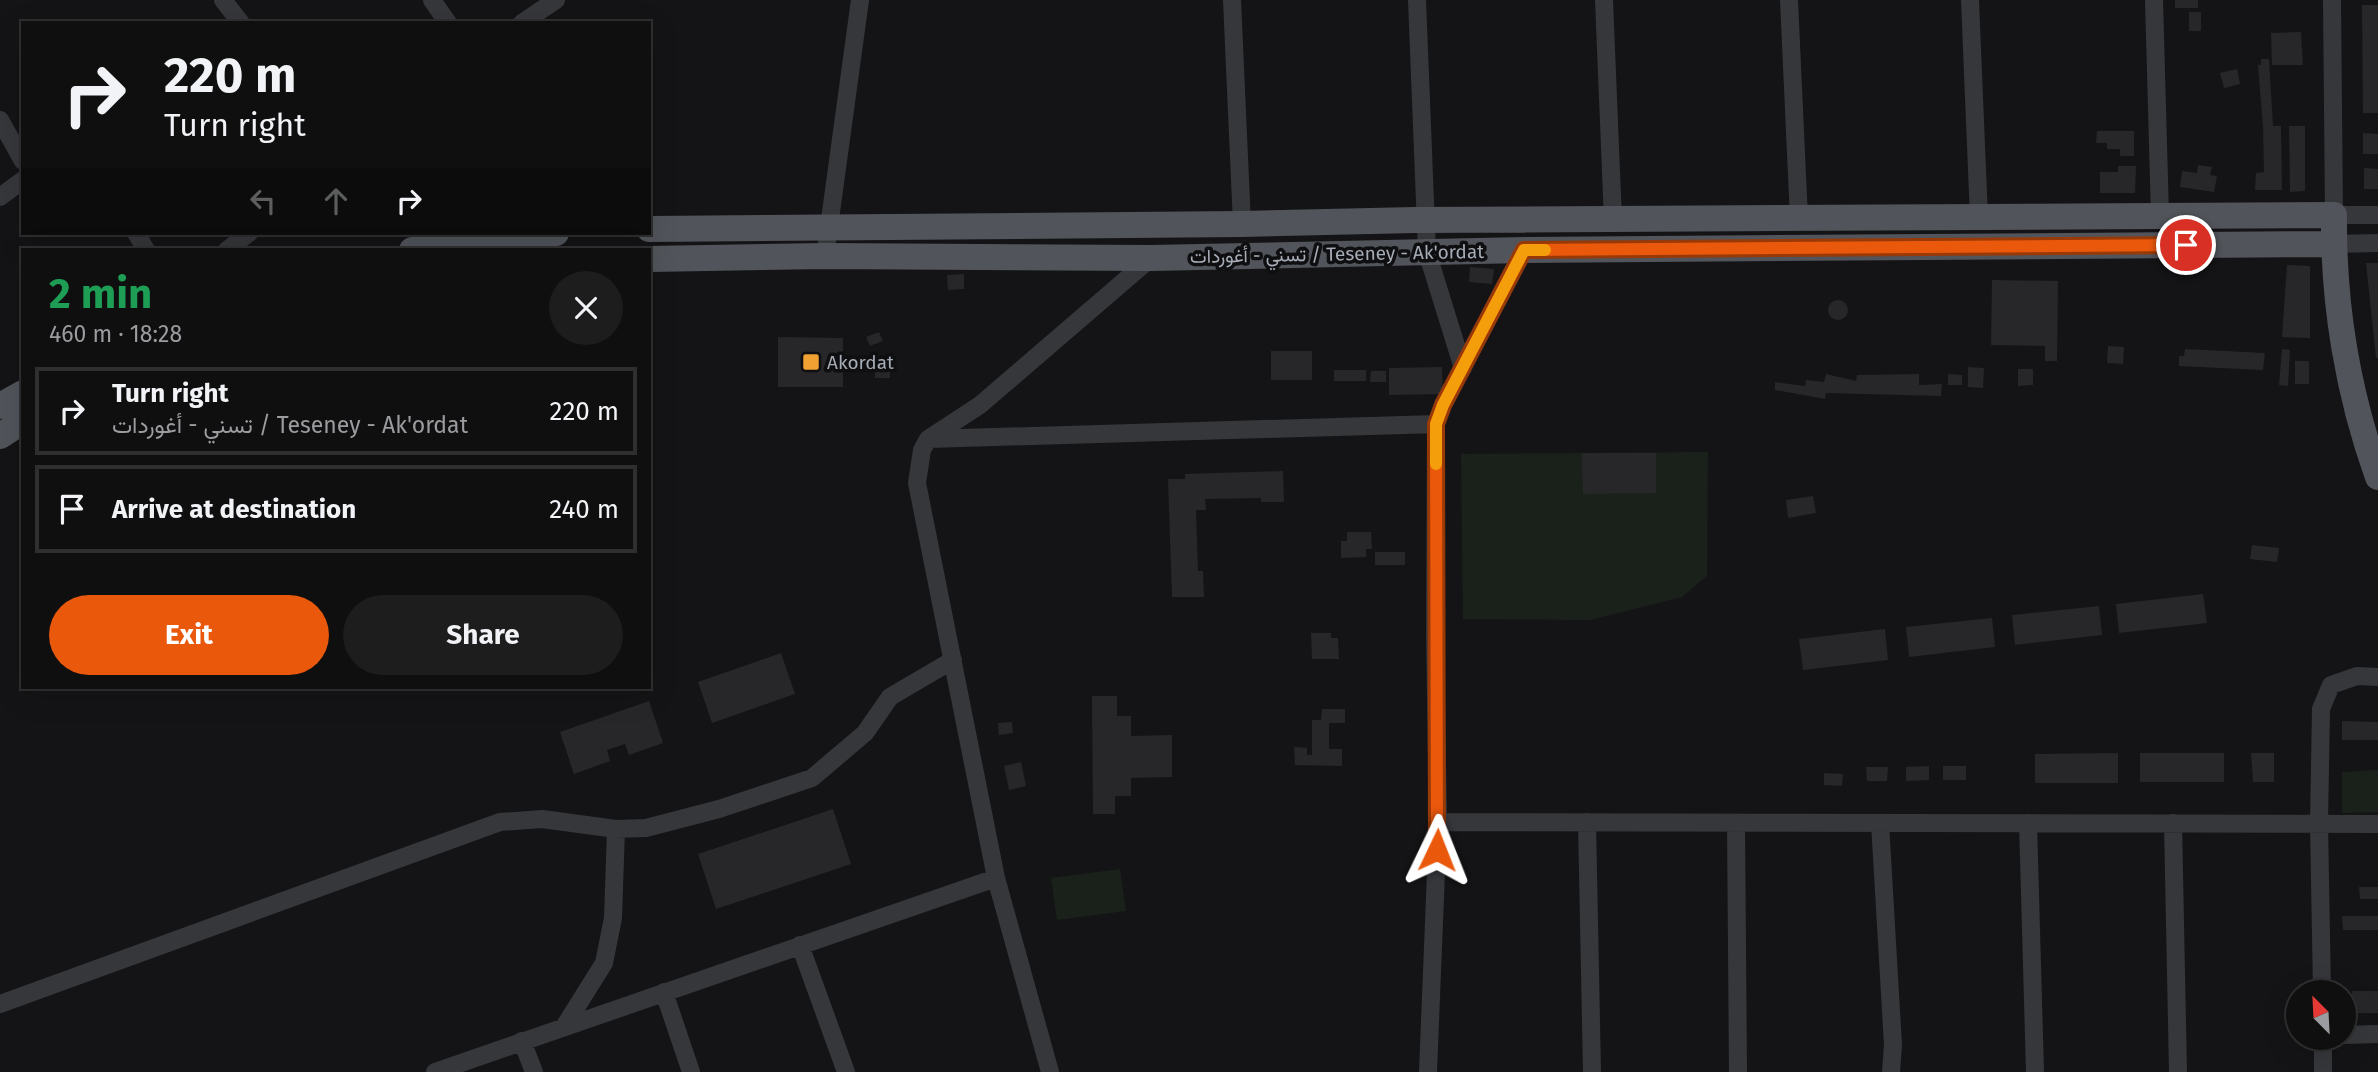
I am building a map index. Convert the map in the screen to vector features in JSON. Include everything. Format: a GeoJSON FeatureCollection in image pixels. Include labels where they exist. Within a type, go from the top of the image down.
{"type":"FeatureCollection","features":[{"type":"Feature","properties":{"kind":"main road"},"geometry":{"type":"LineString","coordinates":[[651,229],[1426,220],[2334,215],[2343,342],[2376,462]]}},
{"type":"Feature","properties":{"kind":"main road"},"geometry":{"type":"LineString","coordinates":[[425,248],[511,235]]}},
{"type":"Feature","properties":{"kind":"main road","name":"تسني - أغوردات / Teseney - Ak'ordat"},"geometry":{"type":"LineString","coordinates":[[651,259],[825,256],[1151,258],[1524,250],[2334,244]]}},
{"type":"Feature","properties":{"kind":"main road"},"geometry":{"type":"LineString","coordinates":[[0,406],[21,394]]}},
{"type":"Feature","properties":{"kind":"main road"},"geometry":{"type":"LineString","coordinates":[[0,436],[21,422]]}},
{"type":"Feature","properties":{"kind":"street"},"geometry":{"type":"LineString","coordinates":[[223,0],[239,21]]}},
{"type":"Feature","properties":{"kind":"street"},"geometry":{"type":"LineString","coordinates":[[432,0],[447,21]]}},
{"type":"Feature","properties":{"kind":"street"},"geometry":{"type":"LineString","coordinates":[[525,21],[556,0]]}},
{"type":"Feature","properties":{"kind":"street"},"geometry":{"type":"LineString","coordinates":[[825,256],[860,0]]}},
{"type":"Feature","properties":{"kind":"street"},"geometry":{"type":"LineString","coordinates":[[1232,0],[1242,224]]}},
{"type":"Feature","properties":{"kind":"street"},"geometry":{"type":"LineString","coordinates":[[1418,0],[1427,253],[1463,368]]}},
{"type":"Feature","properties":{"kind":"street"},"geometry":{"type":"LineString","coordinates":[[1604,0],[1613,220]]}},
{"type":"Feature","properties":{"kind":"street"},"geometry":{"type":"LineString","coordinates":[[1789,0],[1798,219]]}},
{"type":"Feature","properties":{"kind":"street"},"geometry":{"type":"LineString","coordinates":[[1970,0],[1979,218]]}},
{"type":"Feature","properties":{"kind":"street"},"geometry":{"type":"LineString","coordinates":[[2154,0],[2160,216]]}},
{"type":"Feature","properties":{"kind":"street"},"geometry":{"type":"LineString","coordinates":[[2332,0],[2334,215],[2378,215]]}},
{"type":"Feature","properties":{"kind":"street"},"geometry":{"type":"LineString","coordinates":[[0,120],[21,157]]}},
{"type":"Feature","properties":{"kind":"street"},"geometry":{"type":"LineString","coordinates":[[0,197],[21,181]]}},
{"type":"Feature","properties":{"kind":"street"},"geometry":{"type":"LineString","coordinates":[[230,248],[246,235]]}},
{"type":"Feature","properties":{"kind":"street"},"geometry":{"type":"LineString","coordinates":[[2334,244],[2378,243]]}},
{"type":"Feature","properties":{"kind":"street"},"geometry":{"type":"LineString","coordinates":[[1428,1072],[1438,822],[1436,424],[1524,250]]}},
{"type":"Feature","properties":{"kind":"street"},"geometry":{"type":"LineString","coordinates":[[1050,1072],[996,878],[917,483],[922,450],[928,439],[981,405],[1151,258]]}},
{"type":"Feature","properties":{"kind":"street"},"geometry":{"type":"LineString","coordinates":[[928,439],[1436,424]]}},
{"type":"Feature","properties":{"kind":"street"},"geometry":{"type":"LineString","coordinates":[[0,1004],[500,822],[542,819],[616,829],[646,828],[719,809],[813,778],[864,733],[890,697],[953,660]]}},
{"type":"Feature","properties":{"kind":"street"},"geometry":{"type":"LineString","coordinates":[[2322,980],[2319,824],[2321,709],[2331,685],[2357,676],[2378,677]]}},
{"type":"Feature","properties":{"kind":"street"},"geometry":{"type":"LineString","coordinates":[[1438,822],[2378,824]]}},
{"type":"Feature","properties":{"kind":"street"},"geometry":{"type":"LineString","coordinates":[[1587,822],[1592,1072]]}},
{"type":"Feature","properties":{"kind":"street"},"geometry":{"type":"LineString","coordinates":[[1735,823],[1738,1072]]}},
{"type":"Feature","properties":{"kind":"street"},"geometry":{"type":"LineString","coordinates":[[1880,823],[1892,1045],[1891,1072]]}},
{"type":"Feature","properties":{"kind":"street"},"geometry":{"type":"LineString","coordinates":[[2028,823],[2035,1072]]}},
{"type":"Feature","properties":{"kind":"street"},"geometry":{"type":"LineString","coordinates":[[2173,823],[2178,1072]]}},
{"type":"Feature","properties":{"kind":"street"},"geometry":{"type":"LineString","coordinates":[[564,1027],[604,963],[613,918],[616,829]]}},
{"type":"Feature","properties":{"kind":"street"},"geometry":{"type":"LineString","coordinates":[[435,1072],[996,878]]}},
{"type":"Feature","properties":{"kind":"street"},"geometry":{"type":"LineString","coordinates":[[800,945],[846,1072]]}},
{"type":"Feature","properties":{"kind":"street"},"geometry":{"type":"LineString","coordinates":[[664,992],[691,1072]]}},
{"type":"Feature","properties":{"kind":"street"},"geometry":{"type":"LineString","coordinates":[[2356,1035],[2378,1034]]}},
{"type":"Feature","properties":{"kind":"street"},"geometry":{"type":"LineString","coordinates":[[522,1041],[534,1072]]}},
{"type":"Feature","properties":{"kind":"street"},"geometry":{"type":"LineString","coordinates":[[2323,1050],[2323,1072]]}},
{"type":"Feature","properties":{"kind":"shaded area"},"geometry":{"type":"Polygon","coordinates":[[[1708,452],[1707,576],[1682,597],[1590,620],[1463,619],[1461,454],[1708,452]]]}},
{"type":"Feature","properties":{"kind":"shaded area"},"geometry":{"type":"Polygon","coordinates":[[[2378,770],[2378,812],[2342,813],[2342,772],[2378,770]]]}},
{"type":"Feature","properties":{"kind":"shaded area"},"geometry":{"type":"Polygon","coordinates":[[[1120,869],[1126,911],[1057,920],[1051,878],[1120,869]]]}},
{"type":"Feature","properties":{"kind":"building"},"geometry":{"type":"Polygon","coordinates":[[[2175,0],[2198,0],[2198,8],[2175,8],[2175,0]]]}},
{"type":"Feature","properties":{"kind":"building"},"geometry":{"type":"Polygon","coordinates":[[[2362,5],[2378,5],[2378,113],[2363,113],[2362,5]]]}},
{"type":"Feature","properties":{"kind":"building"},"geometry":{"type":"Polygon","coordinates":[[[2189,12],[2201,12],[2201,31],[2189,31],[2189,12]]]}},
{"type":"Feature","properties":{"kind":"building"},"geometry":{"type":"Polygon","coordinates":[[[2301,32],[2303,65],[2272,65],[2271,33],[2301,32]]]}},
{"type":"Feature","properties":{"kind":"building"},"geometry":{"type":"Polygon","coordinates":[[[2261,59],[2269,59],[2273,126],[2281,126],[2282,190],[2255,190],[2256,173],[2264,172],[2258,65],[2261,65],[2261,59]]]}},
{"type":"Feature","properties":{"kind":"building"},"geometry":{"type":"Polygon","coordinates":[[[2237,69],[2240,84],[2224,88],[2220,73],[2237,69]]]}},
{"type":"Feature","properties":{"kind":"building"},"geometry":{"type":"Polygon","coordinates":[[[2289,126],[2305,126],[2305,191],[2290,192],[2289,126]]]}},
{"type":"Feature","properties":{"kind":"building"},"geometry":{"type":"Polygon","coordinates":[[[2097,131],[2134,131],[2134,156],[2120,156],[2120,149],[2107,149],[2107,143],[2096,143],[2097,131]]]}},
{"type":"Feature","properties":{"kind":"building"},"geometry":{"type":"Polygon","coordinates":[[[2363,133],[2378,134],[2378,154],[2363,154],[2363,133]]]}},
{"type":"Feature","properties":{"kind":"building"},"geometry":{"type":"Polygon","coordinates":[[[2198,165],[2212,167],[2210,175],[2217,176],[2214,192],[2180,187],[2182,171],[2197,173],[2198,165]]]}},
{"type":"Feature","properties":{"kind":"building"},"geometry":{"type":"Polygon","coordinates":[[[2118,166],[2136,166],[2135,193],[2100,193],[2100,172],[2118,172],[2118,166]]]}},
{"type":"Feature","properties":{"kind":"building"},"geometry":{"type":"Polygon","coordinates":[[[2364,168],[2378,169],[2378,189],[2364,189],[2364,168]]]}},
{"type":"Feature","properties":{"kind":"building"},"geometry":{"type":"Polygon","coordinates":[[[2366,263],[2378,263],[2378,358],[2376,358],[2366,263]]]}},
{"type":"Feature","properties":{"kind":"building"},"geometry":{"type":"Polygon","coordinates":[[[2287,265],[2310,266],[2310,338],[2282,337],[2287,265]]]}},
{"type":"Feature","properties":{"kind":"building"},"geometry":{"type":"Polygon","coordinates":[[[1470,267],[1494,269],[1492,284],[1469,282],[1470,267]]]}},
{"type":"Feature","properties":{"kind":"building"},"geometry":{"type":"Polygon","coordinates":[[[964,274],[964,289],[948,290],[947,275],[964,274]]]}},
{"type":"Feature","properties":{"kind":"building"},"geometry":{"type":"Polygon","coordinates":[[[1992,280],[2058,281],[2057,361],[2045,361],[2045,346],[1991,345],[1992,280]]]}},
{"type":"Feature","properties":{"kind":"building"},"geometry":{"type":"Polygon","coordinates":[[[1838,300],[1845,303],[1848,310],[1845,317],[1838,320],[1831,317],[1828,310],[1831,303],[1838,300]]]}},
{"type":"Feature","properties":{"kind":"building"},"geometry":{"type":"Polygon","coordinates":[[[879,332],[883,341],[870,346],[866,337],[879,332]]]}},
{"type":"Feature","properties":{"kind":"building","name":"Akordat"},"geometry":{"type":"Polygon","coordinates":[[[778,337],[843,338],[843,387],[778,387],[778,337]]]}},
{"type":"Feature","properties":{"kind":"building"},"geometry":{"type":"Polygon","coordinates":[[[2108,346],[2124,347],[2123,364],[2107,363],[2108,346]]]}},
{"type":"Feature","properties":{"kind":"building"},"geometry":{"type":"Polygon","coordinates":[[[2185,349],[2265,353],[2263,370],[2179,366],[2179,356],[2184,356],[2185,349]]]}},
{"type":"Feature","properties":{"kind":"building"},"geometry":{"type":"Polygon","coordinates":[[[2282,349],[2290,350],[2288,386],[2279,385],[2282,349]]]}},
{"type":"Feature","properties":{"kind":"building"},"geometry":{"type":"Polygon","coordinates":[[[1271,351],[1312,351],[1312,380],[1271,380],[1271,351]]]}},
{"type":"Feature","properties":{"kind":"building"},"geometry":{"type":"Polygon","coordinates":[[[2295,361],[2309,361],[2309,384],[2295,384],[2295,361]]]}},
{"type":"Feature","properties":{"kind":"building"},"geometry":{"type":"Polygon","coordinates":[[[875,364],[890,364],[890,378],[875,378],[875,364]]]}},
{"type":"Feature","properties":{"kind":"building"},"geometry":{"type":"Polygon","coordinates":[[[1442,367],[1443,394],[1389,395],[1389,368],[1442,367]]]}},
{"type":"Feature","properties":{"kind":"building"},"geometry":{"type":"Polygon","coordinates":[[[1968,367],[1984,368],[1983,388],[1968,387],[1968,367]]]}},
{"type":"Feature","properties":{"kind":"building"},"geometry":{"type":"Polygon","coordinates":[[[2018,369],[2033,369],[2033,385],[2018,386],[2018,369]]]}},
{"type":"Feature","properties":{"kind":"building"},"geometry":{"type":"Polygon","coordinates":[[[1334,370],[1366,370],[1366,381],[1334,381],[1334,370]]]}},
{"type":"Feature","properties":{"kind":"building"},"geometry":{"type":"Polygon","coordinates":[[[1371,371],[1386,371],[1386,382],[1370,382],[1371,371]]]}},
{"type":"Feature","properties":{"kind":"building"},"geometry":{"type":"Polygon","coordinates":[[[1826,374],[1856,381],[1857,375],[1919,374],[1919,385],[1942,384],[1941,396],[1826,393],[1825,399],[1775,390],[1775,382],[1805,386],[1806,380],[1824,382],[1826,374]]]}},
{"type":"Feature","properties":{"kind":"building"},"geometry":{"type":"Polygon","coordinates":[[[1948,374],[1962,375],[1962,385],[1948,385],[1948,374]]]}},
{"type":"Feature","properties":{"kind":"building"},"geometry":{"type":"Polygon","coordinates":[[[1582,453],[1656,453],[1656,493],[1583,494],[1582,453]]]}},
{"type":"Feature","properties":{"kind":"building"},"geometry":{"type":"Polygon","coordinates":[[[1283,471],[1284,502],[1261,502],[1261,498],[1205,499],[1206,510],[1196,510],[1198,571],[1203,571],[1204,597],[1172,597],[1168,479],[1185,479],[1185,474],[1283,471]]]}},
{"type":"Feature","properties":{"kind":"building"},"geometry":{"type":"Polygon","coordinates":[[[1813,496],[1816,513],[1788,518],[1786,500],[1813,496]]]}},
{"type":"Feature","properties":{"kind":"building"},"geometry":{"type":"Polygon","coordinates":[[[1347,532],[1371,532],[1372,549],[1366,549],[1366,557],[1341,558],[1341,541],[1347,541],[1347,532]]]}},
{"type":"Feature","properties":{"kind":"building"},"geometry":{"type":"Polygon","coordinates":[[[2252,545],[2279,548],[2277,562],[2250,559],[2252,545]]]}},
{"type":"Feature","properties":{"kind":"building"},"geometry":{"type":"Polygon","coordinates":[[[1375,552],[1405,552],[1405,565],[1375,565],[1375,552]]]}},
{"type":"Feature","properties":{"kind":"building"},"geometry":{"type":"Polygon","coordinates":[[[2203,594],[2207,623],[2119,633],[2116,604],[2203,594]]]}},
{"type":"Feature","properties":{"kind":"building"},"geometry":{"type":"Polygon","coordinates":[[[2099,606],[2102,635],[2015,645],[2012,615],[2099,606]]]}},
{"type":"Feature","properties":{"kind":"building"},"geometry":{"type":"Polygon","coordinates":[[[1992,618],[1995,647],[1909,657],[1906,627],[1992,618]]]}},
{"type":"Feature","properties":{"kind":"building"},"geometry":{"type":"Polygon","coordinates":[[[1885,629],[1888,660],[1803,670],[1799,639],[1885,629]]]}},
{"type":"Feature","properties":{"kind":"building"},"geometry":{"type":"Polygon","coordinates":[[[1311,633],[1331,633],[1331,638],[1338,638],[1339,659],[1312,659],[1311,633]]]}},
{"type":"Feature","properties":{"kind":"building"},"geometry":{"type":"Polygon","coordinates":[[[781,653],[795,694],[712,723],[698,682],[781,653]]]}},
{"type":"Feature","properties":{"kind":"building"},"geometry":{"type":"Polygon","coordinates":[[[1092,696],[1117,696],[1117,716],[1131,716],[1131,736],[1172,735],[1172,777],[1131,778],[1131,796],[1115,796],[1115,814],[1093,814],[1092,696]]]}},
{"type":"Feature","properties":{"kind":"building"},"geometry":{"type":"Polygon","coordinates":[[[649,701],[663,743],[629,755],[625,744],[607,750],[610,761],[574,774],[560,732],[649,701]]]}},
{"type":"Feature","properties":{"kind":"building"},"geometry":{"type":"Polygon","coordinates":[[[1322,709],[1345,709],[1345,723],[1329,723],[1329,749],[1342,749],[1342,766],[1295,765],[1294,747],[1307,748],[1307,755],[1312,755],[1312,720],[1321,720],[1322,709]]]}},
{"type":"Feature","properties":{"kind":"building"},"geometry":{"type":"Polygon","coordinates":[[[2342,721],[2378,722],[2378,740],[2342,740],[2342,721]]]}},
{"type":"Feature","properties":{"kind":"building"},"geometry":{"type":"Polygon","coordinates":[[[1012,722],[1013,733],[999,735],[998,723],[1012,722]]]}},
{"type":"Feature","properties":{"kind":"building"},"geometry":{"type":"Polygon","coordinates":[[[2118,753],[2118,783],[2035,783],[2035,754],[2118,753]]]}},
{"type":"Feature","properties":{"kind":"building"},"geometry":{"type":"Polygon","coordinates":[[[2140,753],[2224,753],[2224,782],[2140,782],[2140,753]]]}},
{"type":"Feature","properties":{"kind":"building"},"geometry":{"type":"Polygon","coordinates":[[[2251,753],[2274,753],[2274,782],[2253,782],[2251,753]]]}},
{"type":"Feature","properties":{"kind":"building"},"geometry":{"type":"Polygon","coordinates":[[[1021,762],[1026,786],[1009,790],[1004,766],[1021,762]]]}},
{"type":"Feature","properties":{"kind":"building"},"geometry":{"type":"Polygon","coordinates":[[[1929,766],[1929,780],[1906,781],[1906,767],[1929,766]]]}},
{"type":"Feature","properties":{"kind":"building"},"geometry":{"type":"Polygon","coordinates":[[[1943,766],[1966,766],[1966,780],[1943,780],[1943,766]]]}},
{"type":"Feature","properties":{"kind":"building"},"geometry":{"type":"Polygon","coordinates":[[[1866,767],[1888,767],[1887,781],[1867,781],[1866,767]]]}},
{"type":"Feature","properties":{"kind":"building"},"geometry":{"type":"Polygon","coordinates":[[[1824,773],[1843,774],[1842,786],[1824,785],[1824,773]]]}},
{"type":"Feature","properties":{"kind":"building"},"geometry":{"type":"Polygon","coordinates":[[[833,809],[851,864],[716,909],[698,854],[833,809]]]}},
{"type":"Feature","properties":{"kind":"building"},"geometry":{"type":"Polygon","coordinates":[[[2359,887],[2378,887],[2378,899],[2360,899],[2359,887]]]}},
{"type":"Feature","properties":{"kind":"building"},"geometry":{"type":"Polygon","coordinates":[[[2342,916],[2378,916],[2378,930],[2343,930],[2342,916]]]}},
{"type":"Feature","properties":{"kind":"building"},"geometry":{"type":"Polygon","coordinates":[[[2356,991],[2378,991],[2378,1013],[2356,1013],[2356,991]]]}},
{"type":"Feature","properties":{"kind":"slow traffic"},"geometry":{"type":"LineString","coordinates":[[1436,464],[1436,424],[1443,405],[1524,250],[1545,250]]}},
{"type":"Feature","properties":{"kind":"place","name":"Akordat"},"geometry":{"type":"Point","coordinates":[811,362]}},
{"type":"Feature","properties":{"kind":"route"},"geometry":{"type":"LineString","coordinates":[[1437,850],[1436,424],[1443,405],[1524,250],[2186,245]]}}]}
